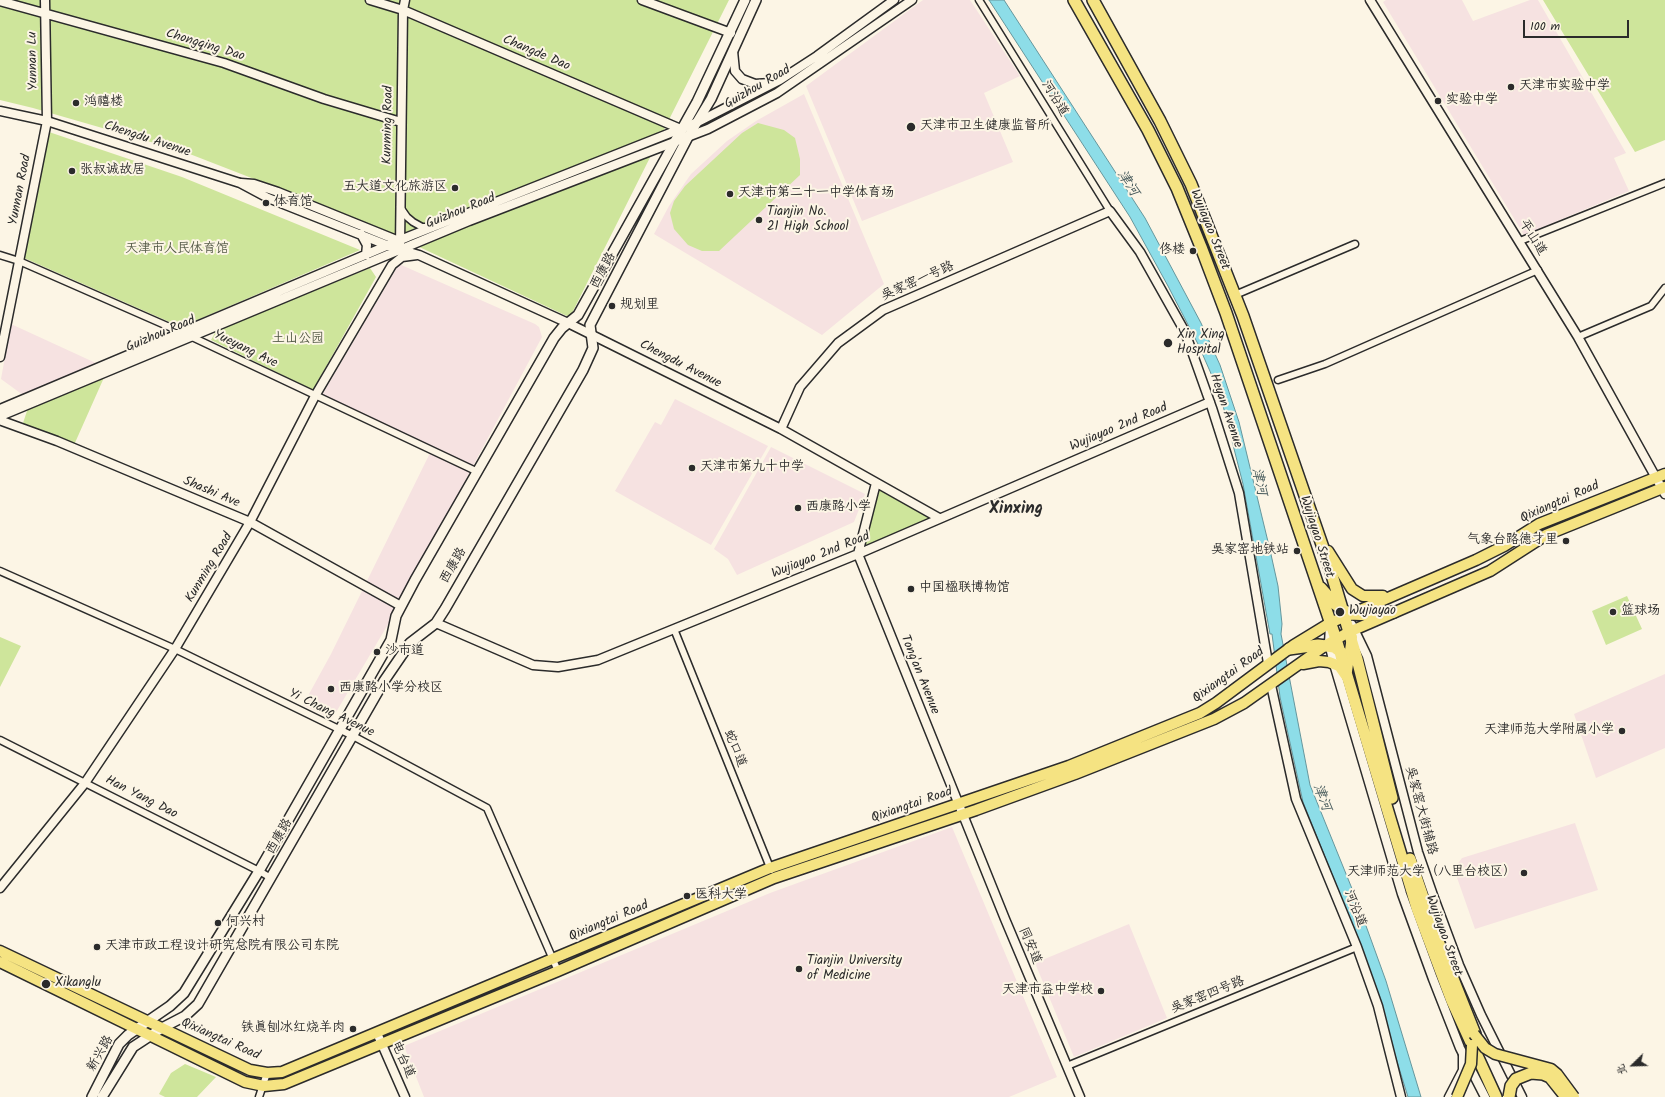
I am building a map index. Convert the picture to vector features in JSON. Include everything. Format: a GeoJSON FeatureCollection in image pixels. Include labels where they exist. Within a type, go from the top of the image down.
{"type":"FeatureCollection","features":[{"type":"Feature","properties":{"kind":"highway","name":"Wujiayao Street"},"geometry":{"type":"LineString","coordinates":[[1074,0],[1148,130],[1177,188],[1226,313],[1330,623],[1332,645],[1350,686],[1423,898],[1474,1034],[1504,1097]]}},
{"type":"Feature","properties":{"kind":"highway","name":"Wujiayao Street"},"geometry":{"type":"LineString","coordinates":[[1093,0],[1160,121],[1191,184],[1235,295],[1289,443],[1352,633],[1382,777],[1417,908],[1452,1001],[1496,1097]]}},
{"type":"Feature","properties":{"kind":"highway"},"geometry":{"type":"LineString","coordinates":[[1315,579],[1326,595],[1346,613],[1366,616],[1394,612]]}},
{"type":"Feature","properties":{"kind":"highway"},"geometry":{"type":"LineString","coordinates":[[1289,649],[1306,646],[1332,645],[1348,659],[1362,701],[1372,724]]}},
{"type":"Feature","properties":{"kind":"highway"},"geometry":{"type":"LineString","coordinates":[[1509,1097],[1511,1086],[1516,1080],[1531,1073],[1544,1074],[1550,1077],[1566,1097]]}},
{"type":"Feature","properties":{"kind":"main road","name":"西康路"},"geometry":{"type":"LineString","coordinates":[[138,1029],[170,1006],[184,993],[259,870],[391,640],[396,616],[401,606],[554,338],[578,315],[708,80],[745,0]]}},
{"type":"Feature","properties":{"kind":"main road","name":"西康路"},"geometry":{"type":"LineString","coordinates":[[102,1097],[133,1047],[162,1028],[185,1016],[198,1004],[384,681],[410,643],[436,623],[583,370],[593,348],[590,333],[592,321],[688,137],[698,122],[721,79],[756,0]]}},
{"type":"Feature","properties":{"kind":"main road","name":"Qixiangtai Road"},"geometry":{"type":"LineString","coordinates":[[0,951],[149,1020],[162,1028],[250,1070],[267,1074],[282,1072],[553,959],[772,873],[958,804],[1069,766],[1200,713],[1216,703],[1270,662],[1346,613],[1482,558],[1539,524],[1665,474]]}},
{"type":"Feature","properties":{"kind":"main road","name":"Qixiangtai Road"},"geometry":{"type":"LineString","coordinates":[[0,962],[152,1035],[245,1082],[264,1086],[284,1084],[558,971],[772,873],[963,815],[1075,774],[1214,719],[1244,703],[1297,666],[1352,633],[1394,612],[1490,571],[1546,535],[1664,490]]}},
{"type":"Feature","properties":{"kind":"main road"},"geometry":{"type":"LineString","coordinates":[[1320,537],[1340,573],[1352,589],[1370,597],[1392,595]]}},
{"type":"Feature","properties":{"kind":"main road"},"geometry":{"type":"LineString","coordinates":[[1350,686],[1347,671],[1352,633],[1366,616],[1392,595]]}},
{"type":"Feature","properties":{"kind":"main road"},"geometry":{"type":"LineString","coordinates":[[1297,666],[1319,661],[1334,664],[1342,669],[1350,686]]}},
{"type":"Feature","properties":{"kind":"main road","name":"新兴路"},"geometry":{"type":"LineString","coordinates":[[92,1097],[119,1044],[138,1029]]}},
{"type":"Feature","properties":{"kind":"main road"},"geometry":{"type":"LineString","coordinates":[[1474,1034],[1485,1048],[1495,1054],[1551,1069],[1557,1074],[1574,1097]]}},
{"type":"Feature","properties":{"kind":"main road"},"geometry":{"type":"LineString","coordinates":[[1457,1097],[1471,1064],[1472,1045]]}},
{"type":"Feature","properties":{"kind":"street","name":"Yunnan Lu"},"geometry":{"type":"LineString","coordinates":[[45,0],[47,121]]}},
{"type":"Feature","properties":{"kind":"street","name":"Changde Dao"},"geometry":{"type":"LineString","coordinates":[[370,0],[403,10],[681,129],[687,133],[688,137]]}},
{"type":"Feature","properties":{"kind":"street","name":"Kunming Road"},"geometry":{"type":"LineString","coordinates":[[399,241],[403,10],[405,0]]}},
{"type":"Feature","properties":{"kind":"street"},"geometry":{"type":"LineString","coordinates":[[642,0],[731,33]]}},
{"type":"Feature","properties":{"kind":"street","name":"Guizhou Road"},"geometry":{"type":"LineString","coordinates":[[1,416],[180,331],[390,246],[434,226],[698,122],[780,80],[817,56],[894,0]]}},
{"type":"Feature","properties":{"kind":"street","name":"Guizhou Road"},"geometry":{"type":"LineString","coordinates":[[1,416],[469,221],[688,137],[734,116],[777,92],[912,0]]}},
{"type":"Feature","properties":{"kind":"street","name":"河沿道"},"geometry":{"type":"LineString","coordinates":[[979,0],[1110,211]]}},
{"type":"Feature","properties":{"kind":"street","name":"平山道"},"geometry":{"type":"LineString","coordinates":[[1370,0],[1538,270],[1578,337],[1655,478],[1664,490]]}},
{"type":"Feature","properties":{"kind":"street","name":"Chongqing Dao"},"geometry":{"type":"LineString","coordinates":[[0,1],[224,63],[324,99],[401,122]]}},
{"type":"Feature","properties":{"kind":"street"},"geometry":{"type":"LineString","coordinates":[[733,51],[735,71],[742,79],[759,85],[780,80]]}},
{"type":"Feature","properties":{"kind":"street","name":"Chengdu Avenue"},"geometry":{"type":"LineString","coordinates":[[0,111],[47,121],[240,183],[268,198],[390,246],[420,255],[590,333],[781,429],[939,518]]}},
{"type":"Feature","properties":{"kind":"street","name":"Yunnan Road"},"geometry":{"type":"LineString","coordinates":[[0,358],[47,121]]}},
{"type":"Feature","properties":{"kind":"street","name":"Chengdu Avenue"},"geometry":{"type":"LineString","coordinates":[[240,183],[254,184],[272,190],[399,241]]}},
{"type":"Feature","properties":{"kind":"street"},"geometry":{"type":"LineString","coordinates":[[1520,241],[1665,183]]}},
{"type":"Feature","properties":{"kind":"street"},"geometry":{"type":"LineString","coordinates":[[400,206],[407,217],[413,222],[422,227],[434,226]]}},
{"type":"Feature","properties":{"kind":"street","name":"Heyan Avenue"},"geometry":{"type":"LineString","coordinates":[[1110,211],[1140,252],[1185,332],[1210,402],[1239,493],[1270,662]]}},
{"type":"Feature","properties":{"kind":"street","name":"吴家窑一号路"},"geometry":{"type":"LineString","coordinates":[[781,429],[800,387],[838,343],[884,310],[1110,211]]}},
{"type":"Feature","properties":{"kind":"street"},"geometry":{"type":"LineString","coordinates":[[360,234],[367,245],[366,255]]}},
{"type":"Feature","properties":{"kind":"street"},"geometry":{"type":"LineString","coordinates":[[399,241],[402,249]]}},
{"type":"Feature","properties":{"kind":"street"},"geometry":{"type":"LineString","coordinates":[[1235,295],[1355,244]]}},
{"type":"Feature","properties":{"kind":"street","name":"Yueyang Ave"},"geometry":{"type":"LineString","coordinates":[[0,255],[19,261],[180,331],[478,472]]}},
{"type":"Feature","properties":{"kind":"street","name":"Kunming Road"},"geometry":{"type":"LineString","coordinates":[[0,888],[85,783],[175,649],[250,522],[315,396],[392,265],[402,257],[420,255]]}},
{"type":"Feature","properties":{"kind":"street"},"geometry":{"type":"LineString","coordinates":[[1278,380],[1325,364],[1538,270]]}},
{"type":"Feature","properties":{"kind":"street"},"geometry":{"type":"LineString","coordinates":[[1578,337],[1651,306],[1665,288]]}},
{"type":"Feature","properties":{"kind":"street","name":"Wujiayao 2nd Road"},"geometry":{"type":"LineString","coordinates":[[436,623],[533,665],[558,667],[598,660],[858,554],[1210,402]]}},
{"type":"Feature","properties":{"kind":"street","name":"Shashi Ave"},"geometry":{"type":"LineString","coordinates":[[1,416],[250,522],[401,606]]}},
{"type":"Feature","properties":{"kind":"street"},"geometry":{"type":"LineString","coordinates":[[858,554],[876,483]]}},
{"type":"Feature","properties":{"kind":"street","name":"Tong'an Avenue"},"geometry":{"type":"LineString","coordinates":[[858,554],[958,804]]}},
{"type":"Feature","properties":{"kind":"street","name":"Yi Chang Avenue"},"geometry":{"type":"LineString","coordinates":[[0,571],[175,649],[353,736],[487,808],[558,971]]}},
{"type":"Feature","properties":{"kind":"street","name":"蛇口道"},"geometry":{"type":"LineString","coordinates":[[674,629],[772,873]]}},
{"type":"Feature","properties":{"kind":"street","name":"吴家窑大街辅路"},"geometry":{"type":"LineString","coordinates":[[1352,633],[1367,656],[1418,852],[1434,898],[1481,1015],[1522,1097]]}},
{"type":"Feature","properties":{"kind":"street"},"geometry":{"type":"LineString","coordinates":[[1332,645],[1334,664],[1402,894],[1460,1048],[1485,1097]]}},
{"type":"Feature","properties":{"kind":"street","name":"河沿道"},"geometry":{"type":"LineString","coordinates":[[1273,683],[1296,799],[1357,947],[1378,1006],[1401,1097]]}},
{"type":"Feature","properties":{"kind":"street","name":"Han Yang Dao"},"geometry":{"type":"LineString","coordinates":[[0,740],[259,870],[271,878]]}},
{"type":"Feature","properties":{"kind":"street","name":"同安道"},"geometry":{"type":"LineString","coordinates":[[958,804],[1080,1097]]}},
{"type":"Feature","properties":{"kind":"street","name":"吴家窑四号路"},"geometry":{"type":"LineString","coordinates":[[1067,1066],[1357,947]]}},
{"type":"Feature","properties":{"kind":"street","name":"电台道"},"geometry":{"type":"LineString","coordinates":[[378,1033],[406,1097]]}},
{"type":"Feature","properties":{"kind":"street"},"geometry":{"type":"LineString","coordinates":[[1448,1097],[1462,1070],[1460,1048]]}},
{"type":"Feature","properties":{"kind":"street"},"geometry":{"type":"LineString","coordinates":[[259,1097],[267,1074]]}},
{"type":"Feature","properties":{"kind":"shaded area","name":"天津市卫生健康监督所"},"geometry":{"type":"Polygon","coordinates":[[[923,0],[970,0],[1020,76],[984,93],[1013,162],[862,221],[806,86],[923,0]]]}},
{"type":"Feature","properties":{"kind":"shaded area","name":"天津市实验中学"},"geometry":{"type":"Polygon","coordinates":[[[1386,0],[1462,0],[1473,21],[1530,0],[1538,0],[1626,153],[1614,158],[1629,191],[1524,235],[1383,2],[1386,0]]]}},
{"type":"Feature","properties":{"kind":"shaded area","name":"Tianjin No. 21 High School"},"geometry":{"type":"Polygon","coordinates":[[[804,94],[884,284],[822,335],[654,234],[669,206],[691,174],[727,141],[756,121],[804,94]]]}},
{"type":"Feature","properties":{"kind":"shaded area"},"geometry":{"type":"Polygon","coordinates":[[[399,264],[535,324],[539,327],[542,337],[390,621],[332,719],[303,705],[331,654],[430,453],[322,395],[399,264]]]}},
{"type":"Feature","properties":{"kind":"shaded area"},"geometry":{"type":"Polygon","coordinates":[[[11,324],[98,364],[23,395],[1,379],[11,324]]]}},
{"type":"Feature","properties":{"kind":"shaded area","name":"天津市第九十中学"},"geometry":{"type":"Polygon","coordinates":[[[675,399],[768,446],[711,545],[615,491],[655,422],[661,425],[675,399]]]}},
{"type":"Feature","properties":{"kind":"shaded area","name":"西康路小学"},"geometry":{"type":"Polygon","coordinates":[[[771,447],[865,494],[854,522],[737,575],[728,559],[714,549],[771,447]]]}},
{"type":"Feature","properties":{"kind":"shaded area","name":"天津师范大学附属小学"},"geometry":{"type":"Polygon","coordinates":[[[1665,674],[1665,748],[1596,778],[1574,714],[1665,674]]]}},
{"type":"Feature","properties":{"kind":"shaded area","name":"天津师范大学（八里台校区）"},"geometry":{"type":"Polygon","coordinates":[[[1575,823],[1598,890],[1475,929],[1454,869],[1462,858],[1575,823]]]}},
{"type":"Feature","properties":{"kind":"shaded area","name":"Tianjin University of Medicine"},"geometry":{"type":"Polygon","coordinates":[[[952,827],[1057,1077],[1009,1097],[424,1097],[404,1046],[770,893],[952,827]]]}},
{"type":"Feature","properties":{"kind":"shaded area","name":"天津市益中学校"},"geometry":{"type":"Polygon","coordinates":[[[1129,924],[1167,1018],[1074,1057],[1035,963],[1129,924]]]}},
{"type":"Feature","properties":{"kind":"green space","name":"五大道文化旅游区"},"geometry":{"type":"Polygon","coordinates":[[[0,0],[729,0],[571,315],[567,316],[370,224],[182,151],[33,108],[0,100],[0,0]]]}},
{"type":"Feature","properties":{"kind":"green space"},"geometry":{"type":"Polygon","coordinates":[[[1543,0],[1665,0],[1665,140],[1635,152],[1543,0]]]}},
{"type":"Feature","properties":{"kind":"green space","name":"天津市第二十一中学体育场"},"geometry":{"type":"Polygon","coordinates":[[[758,123],[784,130],[795,138],[800,159],[800,175],[719,251],[702,251],[688,245],[674,229],[670,213],[674,201],[685,186],[742,133],[758,123]]]}},
{"type":"Feature","properties":{"kind":"green space","name":"天津市人民体育馆"},"geometry":{"type":"Polygon","coordinates":[[[49,132],[182,177],[360,250],[181,327],[24,258],[49,132]]]}},
{"type":"Feature","properties":{"kind":"green space","name":"土山公园"},"geometry":{"type":"Polygon","coordinates":[[[370,268],[376,277],[313,390],[211,340],[216,331],[370,268]]]}},
{"type":"Feature","properties":{"kind":"green space"},"geometry":{"type":"Polygon","coordinates":[[[106,373],[74,445],[22,426],[28,408],[106,373]]]}},
{"type":"Feature","properties":{"kind":"green space"},"geometry":{"type":"Polygon","coordinates":[[[874,485],[938,522],[857,557],[874,485]]]}},
{"type":"Feature","properties":{"kind":"green space"},"geometry":{"type":"Polygon","coordinates":[[[1627,596],[1642,629],[1606,645],[1592,611],[1627,596]]]}},
{"type":"Feature","properties":{"kind":"green space"},"geometry":{"type":"Polygon","coordinates":[[[0,637],[21,646],[0,687],[0,637]]]}},
{"type":"Feature","properties":{"kind":"green space"},"geometry":{"type":"Polygon","coordinates":[[[185,1064],[216,1077],[197,1097],[165,1097],[159,1094],[171,1073],[185,1064]]]}},
{"type":"Feature","properties":{"kind":"water"},"geometry":{"type":"Polygon","coordinates":[[[989,0],[1004,0],[1145,218],[1201,323],[1220,365],[1239,422],[1278,586],[1282,624],[1281,634],[1310,785],[1357,901],[1386,981],[1421,1097],[1408,1097],[1364,954],[1303,802],[1280,697],[1272,634],[1270,634],[1243,484],[1220,394],[1198,344],[1130,217],[989,0]]]}},
{"type":"Feature","properties":{"kind":"place","name":"天津市实验中学"},"geometry":{"type":"Point","coordinates":[1511,87]}},
{"type":"Feature","properties":{"kind":"place","name":"实验中学"},"geometry":{"type":"Point","coordinates":[1438,101]}},
{"type":"Feature","properties":{"kind":"place","name":"鸿禧楼"},"geometry":{"type":"Point","coordinates":[76,103]}},
{"type":"Feature","properties":{"kind":"place","name":"天津市卫生健康监督所"},"geometry":{"type":"Point","coordinates":[911,127]}},
{"type":"Feature","properties":{"kind":"place","name":"张叔诚故居"},"geometry":{"type":"Point","coordinates":[72,171]}},
{"type":"Feature","properties":{"kind":"place","name":"五大道文化旅游区"},"geometry":{"type":"Point","coordinates":[455,188]}},
{"type":"Feature","properties":{"kind":"place","name":"天津市第二十一中学体育场"},"geometry":{"type":"Point","coordinates":[730,194]}},
{"type":"Feature","properties":{"kind":"place","name":"体育馆"},"geometry":{"type":"Point","coordinates":[266,203]}},
{"type":"Feature","properties":{"kind":"place","name":"Tianjin No. 21 High School"},"geometry":{"type":"Point","coordinates":[759,220]}},
{"type":"Feature","properties":{"kind":"place","name":"佟楼"},"geometry":{"type":"Point","coordinates":[1193,251]}},
{"type":"Feature","properties":{"kind":"place","name":"规划里"},"geometry":{"type":"Point","coordinates":[612,306]}},
{"type":"Feature","properties":{"kind":"place","name":"Xin Xing Hospital"},"geometry":{"type":"Point","coordinates":[1168,343]}},
{"type":"Feature","properties":{"kind":"place","name":"天津市第九十中学"},"geometry":{"type":"Point","coordinates":[692,468]}},
{"type":"Feature","properties":{"kind":"place","name":"西康路小学"},"geometry":{"type":"Point","coordinates":[798,508]}},
{"type":"Feature","properties":{"kind":"place","name":"气象台路德才里"},"geometry":{"type":"Point","coordinates":[1566,541]}},
{"type":"Feature","properties":{"kind":"place","name":"吴家窑地铁站"},"geometry":{"type":"Point","coordinates":[1297,551]}},
{"type":"Feature","properties":{"kind":"place","name":"中国楹联博物馆"},"geometry":{"type":"Point","coordinates":[911,589]}},
{"type":"Feature","properties":{"kind":"place","name":"Wujiayao"},"geometry":{"type":"Point","coordinates":[1340,612]}},
{"type":"Feature","properties":{"kind":"place","name":"篮球场"},"geometry":{"type":"Point","coordinates":[1613,612]}},
{"type":"Feature","properties":{"kind":"place","name":"沙市道"},"geometry":{"type":"Point","coordinates":[377,652]}},
{"type":"Feature","properties":{"kind":"place","name":"西康路小学分校区"},"geometry":{"type":"Point","coordinates":[331,689]}},
{"type":"Feature","properties":{"kind":"place","name":"天津师范大学附属小学"},"geometry":{"type":"Point","coordinates":[1622,731]}},
{"type":"Feature","properties":{"kind":"place","name":"天津师范大学（八里台校区）"},"geometry":{"type":"Point","coordinates":[1524,873]}},
{"type":"Feature","properties":{"kind":"place","name":"医科大学"},"geometry":{"type":"Point","coordinates":[687,896]}},
{"type":"Feature","properties":{"kind":"place","name":"何兴村"},"geometry":{"type":"Point","coordinates":[218,923]}},
{"type":"Feature","properties":{"kind":"place","name":"天津市政工程设计研究总院有限公司东院"},"geometry":{"type":"Point","coordinates":[97,947]}},
{"type":"Feature","properties":{"kind":"place","name":"Tianjin University of Medicine"},"geometry":{"type":"Point","coordinates":[799,969]}},
{"type":"Feature","properties":{"kind":"place","name":"Xikanglu"},"geometry":{"type":"Point","coordinates":[46,984]}},
{"type":"Feature","properties":{"kind":"place","name":"天津市益中学校"},"geometry":{"type":"Point","coordinates":[1101,991]}},
{"type":"Feature","properties":{"kind":"place","name":"铁真刨冰红烧羊肉"},"geometry":{"type":"Point","coordinates":[353,1029]}},
{"type":"Feature","properties":{"kind":"district","name":"Xinxing"},"geometry":{"type":"Point","coordinates":[1016,510]}},
{"type":"Feature","properties":{"kind":"water label","name":"津河"},"geometry":{"type":"Point","coordinates":[1127,184]}},
{"type":"Feature","properties":{"kind":"water label","name":"津河"},"geometry":{"type":"Point","coordinates":[1258,482]}},
{"type":"Feature","properties":{"kind":"water label","name":"津河"},"geometry":{"type":"Point","coordinates":[1321,798]}}]}
